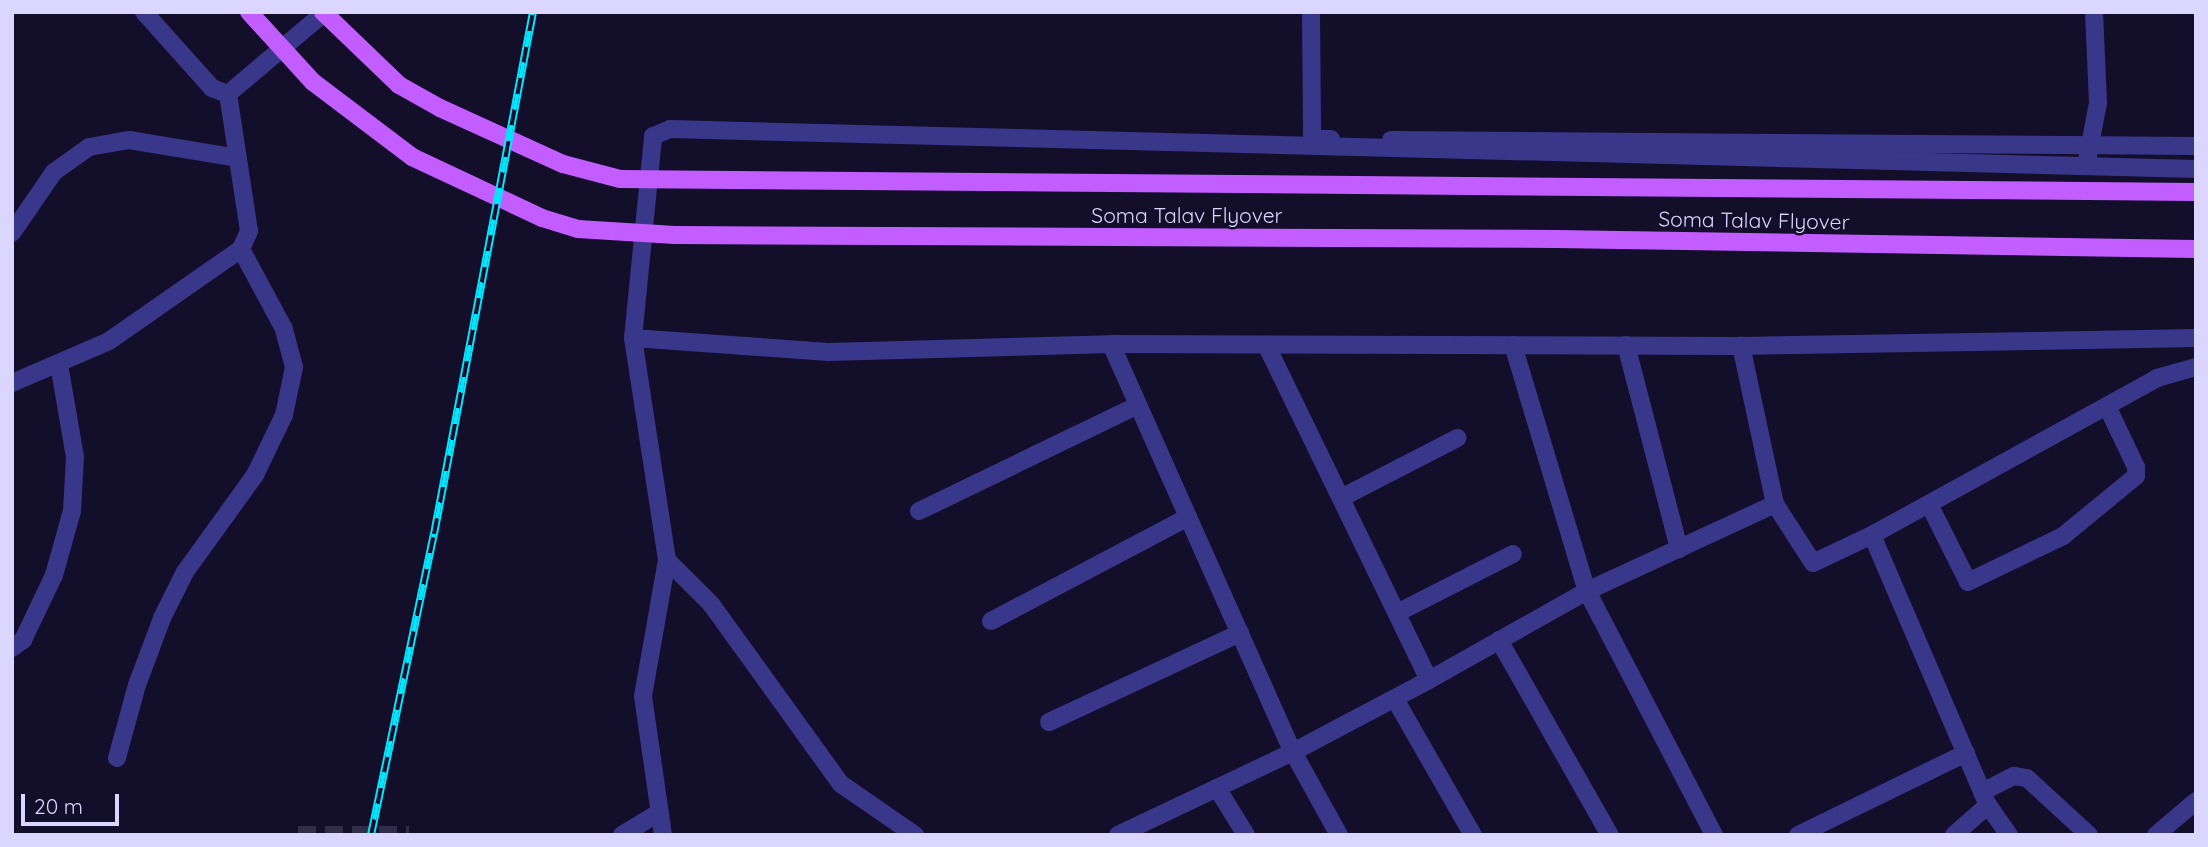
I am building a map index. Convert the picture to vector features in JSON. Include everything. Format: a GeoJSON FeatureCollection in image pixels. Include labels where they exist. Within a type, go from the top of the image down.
{"type":"FeatureCollection","features":[{"type":"Feature","properties":{"kind":"main road","name":"Soma Talav Flyover"},"geometry":{"type":"LineString","coordinates":[[249,12],[313,82],[412,157],[542,218],[578,229],[689,235],[1542,239],[2196,249]]}},
{"type":"Feature","properties":{"kind":"main road","name":"Soma Talav Flyover"},"geometry":{"type":"LineString","coordinates":[[324,12],[398,85],[440,108],[563,164],[620,179],[2196,192]]}},
{"type":"Feature","properties":{"kind":"street"},"geometry":{"type":"LineString","coordinates":[[144,12],[212,88],[228,94]]}},
{"type":"Feature","properties":{"kind":"street"},"geometry":{"type":"LineString","coordinates":[[228,94],[324,12]]}},
{"type":"Feature","properties":{"kind":"street"},"geometry":{"type":"LineString","coordinates":[[1311,12],[1312,139],[2196,146]]}},
{"type":"Feature","properties":{"kind":"street"},"geometry":{"type":"LineString","coordinates":[[2086,166],[2098,103],[2094,12]]}},
{"type":"Feature","properties":{"kind":"street"},"geometry":{"type":"LineString","coordinates":[[12,383],[109,341],[241,249],[249,231],[228,94]]}},
{"type":"Feature","properties":{"kind":"street"},"geometry":{"type":"LineString","coordinates":[[663,835],[643,696],[667,560],[633,338],[653,136],[670,129],[2196,169]]}},
{"type":"Feature","properties":{"kind":"street"},"geometry":{"type":"LineString","coordinates":[[12,233],[54,172],[89,147],[129,140],[238,159]]}},
{"type":"Feature","properties":{"kind":"street"},"geometry":{"type":"LineString","coordinates":[[117,758],[136,685],[162,618],[186,572],[255,475],[284,415],[294,367],[284,329],[241,249]]}},
{"type":"Feature","properties":{"kind":"street"},"geometry":{"type":"LineString","coordinates":[[633,338],[828,352],[1111,344],[1741,346],[2196,338]]}},
{"type":"Feature","properties":{"kind":"street"},"geometry":{"type":"LineString","coordinates":[[1111,344],[1293,752],[1339,835]]}},
{"type":"Feature","properties":{"kind":"street"},"geometry":{"type":"LineString","coordinates":[[1513,345],[1587,591],[1714,835]]}},
{"type":"Feature","properties":{"kind":"street"},"geometry":{"type":"LineString","coordinates":[[1626,345],[1679,549]]}},
{"type":"Feature","properties":{"kind":"street"},"geometry":{"type":"LineString","coordinates":[[1267,346],[1429,680]]}},
{"type":"Feature","properties":{"kind":"street"},"geometry":{"type":"LineString","coordinates":[[1741,346],[1775,504],[1813,563],[1872,535],[2108,408],[2157,378],[2196,367]]}},
{"type":"Feature","properties":{"kind":"street"},"geometry":{"type":"LineString","coordinates":[[12,648],[23,640],[54,575],[72,511],[75,457],[59,364]]}},
{"type":"Feature","properties":{"kind":"street"},"geometry":{"type":"LineString","coordinates":[[919,510],[1139,405]]}},
{"type":"Feature","properties":{"kind":"street"},"geometry":{"type":"LineString","coordinates":[[1929,504],[1968,582],[2063,536],[2136,476],[2136,467],[2108,408]]}},
{"type":"Feature","properties":{"kind":"street"},"geometry":{"type":"LineString","coordinates":[[1341,498],[1457,438]]}},
{"type":"Feature","properties":{"kind":"street"},"geometry":{"type":"LineString","coordinates":[[1124,833],[1293,752],[1395,699],[1587,591],[1775,504]]}},
{"type":"Feature","properties":{"kind":"street"},"geometry":{"type":"LineString","coordinates":[[991,621],[1188,517]]}},
{"type":"Feature","properties":{"kind":"street"},"geometry":{"type":"LineString","coordinates":[[1872,535],[1985,799],[2009,835]]}},
{"type":"Feature","properties":{"kind":"street"},"geometry":{"type":"LineString","coordinates":[[1397,613],[1513,554]]}},
{"type":"Feature","properties":{"kind":"street"},"geometry":{"type":"LineString","coordinates":[[667,560],[710,604],[841,784],[915,835]]}},
{"type":"Feature","properties":{"kind":"street"},"geometry":{"type":"LineString","coordinates":[[1049,722],[1240,633]]}},
{"type":"Feature","properties":{"kind":"street"},"geometry":{"type":"LineString","coordinates":[[1499,640],[1610,835]]}},
{"type":"Feature","properties":{"kind":"street"},"geometry":{"type":"LineString","coordinates":[[1395,699],[1473,835]]}},
{"type":"Feature","properties":{"kind":"street"},"geometry":{"type":"LineString","coordinates":[[1798,835],[1966,753]]}},
{"type":"Feature","properties":{"kind":"street"},"geometry":{"type":"LineString","coordinates":[[1954,835],[1985,799],[2014,776],[2027,778],[2089,835]]}},
{"type":"Feature","properties":{"kind":"street"},"geometry":{"type":"LineString","coordinates":[[1217,788],[1246,835]]}},
{"type":"Feature","properties":{"kind":"street"},"geometry":{"type":"LineString","coordinates":[[2156,835],[2196,801]]}},
{"type":"Feature","properties":{"kind":"street"},"geometry":{"type":"LineString","coordinates":[[622,835],[660,812]]}},
{"type":"Feature","properties":{"kind":"tunnel"},"geometry":{"type":"LineString","coordinates":[[298,835],[409,835]]}},
{"type":"Feature","properties":{"kind":"railway"},"geometry":{"type":"LineString","coordinates":[[371,835],[434,534],[533,12]]}}]}
